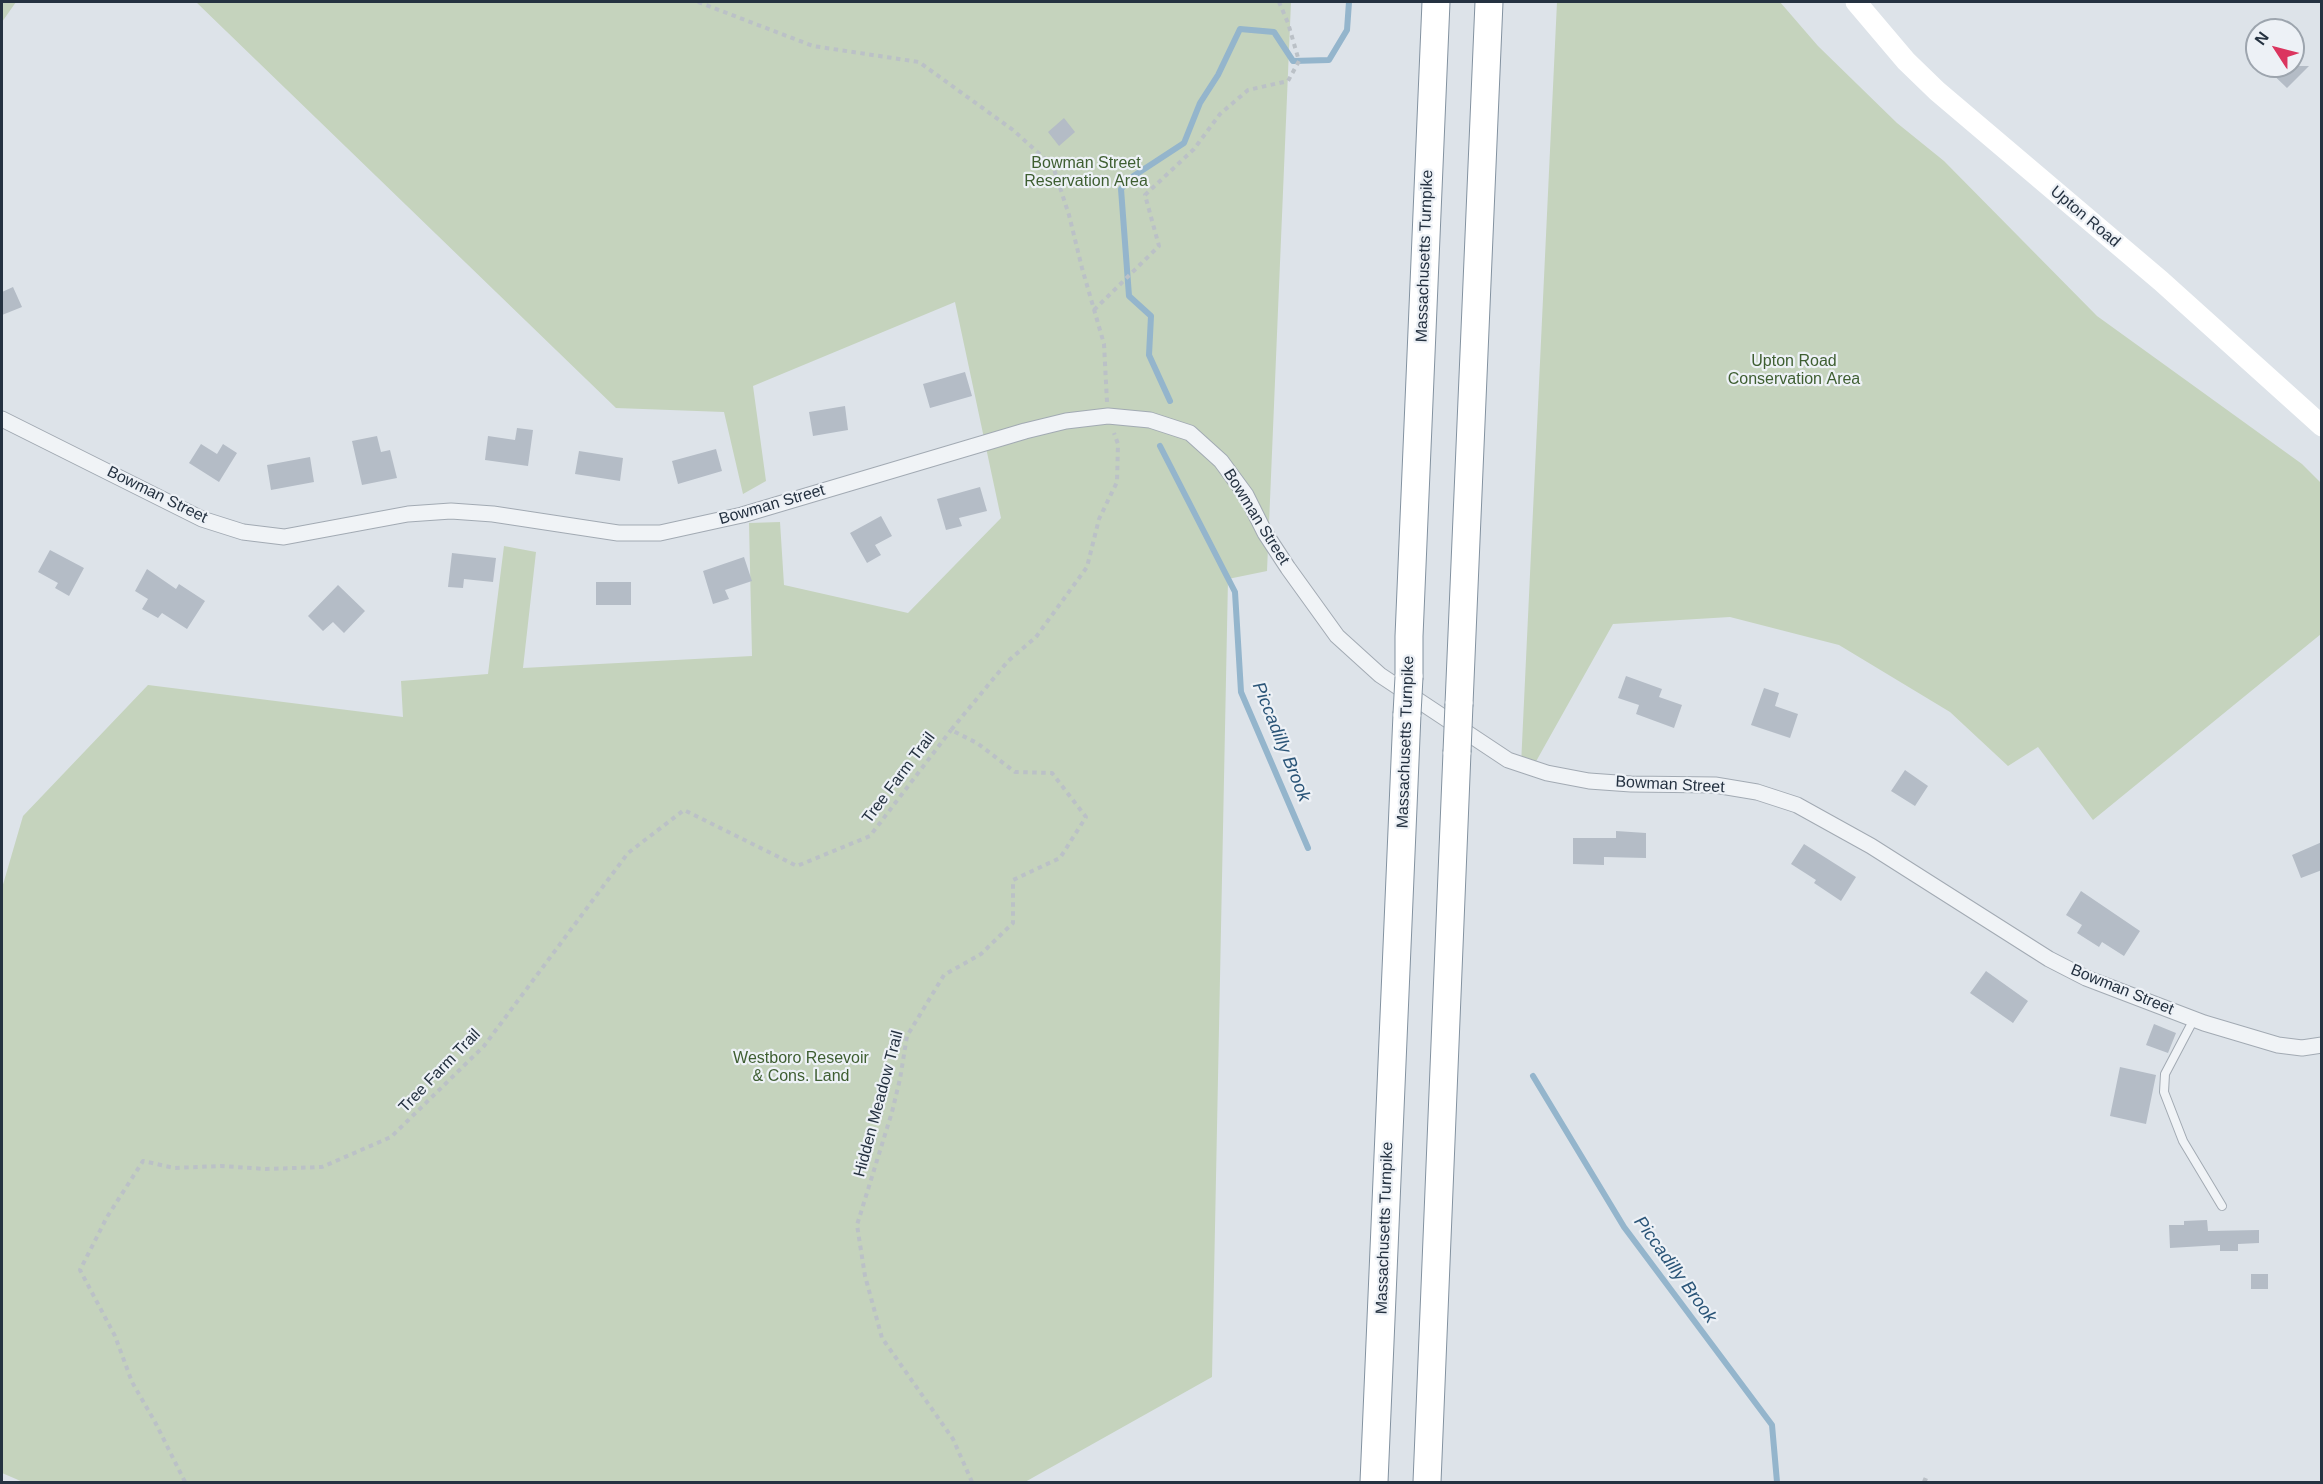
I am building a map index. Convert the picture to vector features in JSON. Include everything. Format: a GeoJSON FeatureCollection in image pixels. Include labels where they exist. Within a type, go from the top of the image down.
{"type":"FeatureCollection","features":[{"type":"Feature","properties":{"kind":"highway","name":"Massachusetts Turnpike"},"geometry":{"type":"LineString","coordinates":[[1374,1482],[1436,2]]}},
{"type":"Feature","properties":{"kind":"highway"},"geometry":{"type":"LineString","coordinates":[[1427,1482],[1489,2]]}},
{"type":"Feature","properties":{"kind":"main road","name":"Upton Road"},"geometry":{"type":"LineString","coordinates":[[1856,2],[1906,61],[1929,83],[2161,281],[2322,426]]}},
{"type":"Feature","properties":{"kind":"street","name":"Bowman Street"},"geometry":{"type":"LineString","coordinates":[[2,419],[202,519],[243,532],[284,537],[408,514],[451,511],[493,514],[618,533],[660,533],[742,515],[1025,431],[1066,421],[1108,416],[1150,420],[1190,433],[1221,461],[1246,495],[1282,559],[1311,603],[1337,636],[1380,675],[1508,759],[1548,773],[1589,781],[1715,785],[1757,792],[1797,805],[1871,846],[2049,959],[2086,978],[2194,1019],[2278,1046],[2302,1048],[2322,1045]]}},
{"type":"Feature","properties":{"kind":"lane"},"geometry":{"type":"LineString","coordinates":[[2194,1019],[2165,1074],[2164,1092],[2183,1141],[2222,1206]]}},
{"type":"Feature","properties":{"kind":"path"},"geometry":{"type":"LineString","coordinates":[[698,2],[813,46],[919,62],[1013,130],[1053,166],[1069,215],[1104,344],[1108,416],[1118,444],[1117,482],[1100,519],[1087,567],[1036,637],[1008,661],[951,730]]}},
{"type":"Feature","properties":{"kind":"path"},"geometry":{"type":"LineString","coordinates":[[1094,310],[1159,246],[1145,195],[1194,149],[1220,114],[1248,90],[1288,81],[1299,61],[1279,2]]}},
{"type":"Feature","properties":{"kind":"path","name":"Tree Farm Trail"},"geometry":{"type":"LineString","coordinates":[[185,1482],[132,1382],[115,1336],[80,1270],[107,1217],[143,1161],[174,1168],[322,1167],[391,1137],[484,1046],[628,853],[684,810],[797,866],[870,836],[951,730]]}},
{"type":"Feature","properties":{"kind":"path","name":"Hidden Meadow Trail"},"geometry":{"type":"LineString","coordinates":[[951,730],[977,743],[1015,772],[1052,773],[1086,817],[1060,858],[1013,880],[1013,923],[981,954],[944,975],[906,1036],[900,1079],[892,1112],[857,1225],[865,1276],[882,1338],[952,1439],[972,1482]]}},
{"type":"Feature","properties":{"kind":"path"},"geometry":{"type":"LineString","coordinates":[[1923,1479],[1930,1482]]}},
{"type":"Feature","properties":{"kind":"green space"},"geometry":{"type":"Polygon","coordinates":[[[2,2],[16,2],[2,22],[2,2]]]}},
{"type":"Feature","properties":{"kind":"green space","name":"Westboro Resevoir & Cons. Land"},"geometry":{"type":"Polygon","coordinates":[[[196,2],[1291,2],[1267,571],[1228,579],[1212,1377],[1025,1482],[23,1482],[2,1473],[2,888],[23,816],[148,685],[403,717],[401,681],[488,674],[504,546],[536,552],[523,668],[752,656],[749,523],[780,522],[784,585],[908,613],[1001,518],[955,302],[753,386],[766,481],[743,494],[724,412],[616,408],[196,2]]]}},
{"type":"Feature","properties":{"kind":"green space","name":"Upton Road Conservation Area"},"geometry":{"type":"Polygon","coordinates":[[[1557,2],[1780,2],[1818,46],[1897,123],[1944,161],[2097,316],[2302,464],[2321,483],[2321,634],[2093,820],[2038,747],[2008,766],[1950,712],[1839,645],[1730,617],[1613,624],[1534,765],[1521,765],[1557,2]]]}},
{"type":"Feature","properties":{"kind":"building"},"geometry":{"type":"Polygon","coordinates":[[[2277,78],[2297,78],[2287,88],[2277,78]]]}},
{"type":"Feature","properties":{"kind":"building"},"geometry":{"type":"Polygon","coordinates":[[[1064,118],[1075,132],[1059,146],[1048,132],[1064,118]]]}},
{"type":"Feature","properties":{"kind":"building"},"geometry":{"type":"Polygon","coordinates":[[[13,287],[22,307],[2,315],[2,292],[13,287]]]}},
{"type":"Feature","properties":{"kind":"building"},"geometry":{"type":"Polygon","coordinates":[[[965,372],[972,396],[930,408],[923,384],[965,372]]]}},
{"type":"Feature","properties":{"kind":"building"},"geometry":{"type":"Polygon","coordinates":[[[845,406],[848,430],[813,436],[809,412],[845,406]]]}},
{"type":"Feature","properties":{"kind":"building"},"geometry":{"type":"Polygon","coordinates":[[[517,428],[533,430],[528,466],[485,460],[488,436],[515,440],[517,428]]]}},
{"type":"Feature","properties":{"kind":"building"},"geometry":{"type":"Polygon","coordinates":[[[377,436],[381,452],[390,450],[397,478],[362,485],[352,441],[377,436]]]}},
{"type":"Feature","properties":{"kind":"building"},"geometry":{"type":"Polygon","coordinates":[[[201,444],[217,454],[223,444],[237,453],[219,482],[189,463],[201,444]]]}},
{"type":"Feature","properties":{"kind":"building"},"geometry":{"type":"Polygon","coordinates":[[[716,449],[722,471],[678,484],[672,461],[716,449]]]}},
{"type":"Feature","properties":{"kind":"building"},"geometry":{"type":"Polygon","coordinates":[[[579,451],[623,458],[620,481],[575,474],[579,451]]]}},
{"type":"Feature","properties":{"kind":"building"},"geometry":{"type":"Polygon","coordinates":[[[310,457],[314,482],[271,490],[267,465],[310,457]]]}},
{"type":"Feature","properties":{"kind":"building"},"geometry":{"type":"Polygon","coordinates":[[[980,487],[987,511],[959,518],[962,526],[946,530],[937,499],[980,487]]]}},
{"type":"Feature","properties":{"kind":"building"},"geometry":{"type":"Polygon","coordinates":[[[881,516],[892,536],[875,545],[881,555],[867,563],[850,533],[881,516]]]}},
{"type":"Feature","properties":{"kind":"building"},"geometry":{"type":"Polygon","coordinates":[[[50,550],[84,568],[69,596],[55,588],[58,583],[38,572],[50,550]]]}},
{"type":"Feature","properties":{"kind":"building"},"geometry":{"type":"Polygon","coordinates":[[[452,553],[496,558],[493,582],[464,579],[463,588],[448,587],[452,553]]]}},
{"type":"Feature","properties":{"kind":"building"},"geometry":{"type":"Polygon","coordinates":[[[744,557],[752,581],[725,590],[729,599],[713,604],[703,571],[744,557]]]}},
{"type":"Feature","properties":{"kind":"building"},"geometry":{"type":"Polygon","coordinates":[[[147,569],[176,589],[179,584],[205,601],[187,629],[162,613],[158,618],[142,609],[148,599],[135,591],[147,569]]]}},
{"type":"Feature","properties":{"kind":"building"},"geometry":{"type":"Polygon","coordinates":[[[596,582],[631,582],[631,605],[596,605],[596,582]]]}},
{"type":"Feature","properties":{"kind":"building"},"geometry":{"type":"Polygon","coordinates":[[[338,585],[365,611],[344,633],[333,622],[323,631],[308,616],[338,585]]]}},
{"type":"Feature","properties":{"kind":"building"},"geometry":{"type":"Polygon","coordinates":[[[1626,676],[1662,689],[1659,697],[1682,705],[1674,728],[1636,714],[1639,705],[1618,698],[1626,676]]]}},
{"type":"Feature","properties":{"kind":"building"},"geometry":{"type":"Polygon","coordinates":[[[1764,688],[1779,693],[1775,706],[1798,714],[1790,738],[1751,725],[1764,688]]]}},
{"type":"Feature","properties":{"kind":"building"},"geometry":{"type":"Polygon","coordinates":[[[1905,770],[1928,786],[1915,806],[1891,791],[1905,770]]]}},
{"type":"Feature","properties":{"kind":"building"},"geometry":{"type":"Polygon","coordinates":[[[1616,831],[1646,833],[1646,858],[1604,857],[1604,865],[1573,864],[1573,838],[1616,838],[1616,831]]]}},
{"type":"Feature","properties":{"kind":"building"},"geometry":{"type":"Polygon","coordinates":[[[2322,842],[2322,870],[2301,878],[2292,855],[2322,842]]]}},
{"type":"Feature","properties":{"kind":"building"},"geometry":{"type":"Polygon","coordinates":[[[1804,844],[1856,877],[1841,901],[1814,883],[1816,880],[1791,864],[1804,844]]]}},
{"type":"Feature","properties":{"kind":"building"},"geometry":{"type":"Polygon","coordinates":[[[2081,891],[2140,931],[2124,956],[2102,942],[2099,947],[2077,933],[2082,925],[2066,915],[2081,891]]]}},
{"type":"Feature","properties":{"kind":"building"},"geometry":{"type":"Polygon","coordinates":[[[1986,971],[2028,1001],[2013,1023],[1970,993],[1986,971]]]}},
{"type":"Feature","properties":{"kind":"building"},"geometry":{"type":"Polygon","coordinates":[[[2154,1024],[2176,1033],[2168,1053],[2146,1045],[2154,1024]]]}},
{"type":"Feature","properties":{"kind":"building"},"geometry":{"type":"Polygon","coordinates":[[[2120,1067],[2156,1075],[2146,1124],[2110,1116],[2120,1067]]]}},
{"type":"Feature","properties":{"kind":"building"},"geometry":{"type":"Polygon","coordinates":[[[2207,1220],[2208,1231],[2259,1230],[2259,1243],[2238,1244],[2238,1251],[2220,1251],[2220,1245],[2170,1248],[2169,1225],[2184,1225],[2184,1221],[2207,1220]]]}},
{"type":"Feature","properties":{"kind":"building"},"geometry":{"type":"Polygon","coordinates":[[[2251,1274],[2268,1274],[2268,1289],[2251,1289],[2251,1274]]]}},
{"type":"Feature","properties":{"kind":"waterway","name":"Piccadilly Brook"},"geometry":{"type":"LineString","coordinates":[[1170,401],[1149,355],[1151,316],[1129,296],[1121,189],[1132,177],[1184,143],[1200,103],[1218,75],[1240,29],[1274,32],[1293,61],[1329,60],[1347,30],[1349,2]]}},
{"type":"Feature","properties":{"kind":"waterway","name":"Piccadilly Brook"},"geometry":{"type":"LineString","coordinates":[[1160,446],[1235,592],[1241,692],[1308,848]]}},
{"type":"Feature","properties":{"kind":"waterway","name":"Piccadilly Brook"},"geometry":{"type":"LineString","coordinates":[[1533,1076],[1624,1227],[1772,1425],[1777,1482]]}},
{"type":"Feature","properties":{"kind":"park label","name":"Bowman Street Reservation Area"},"geometry":{"type":"Point","coordinates":[1086,173]}}]}
